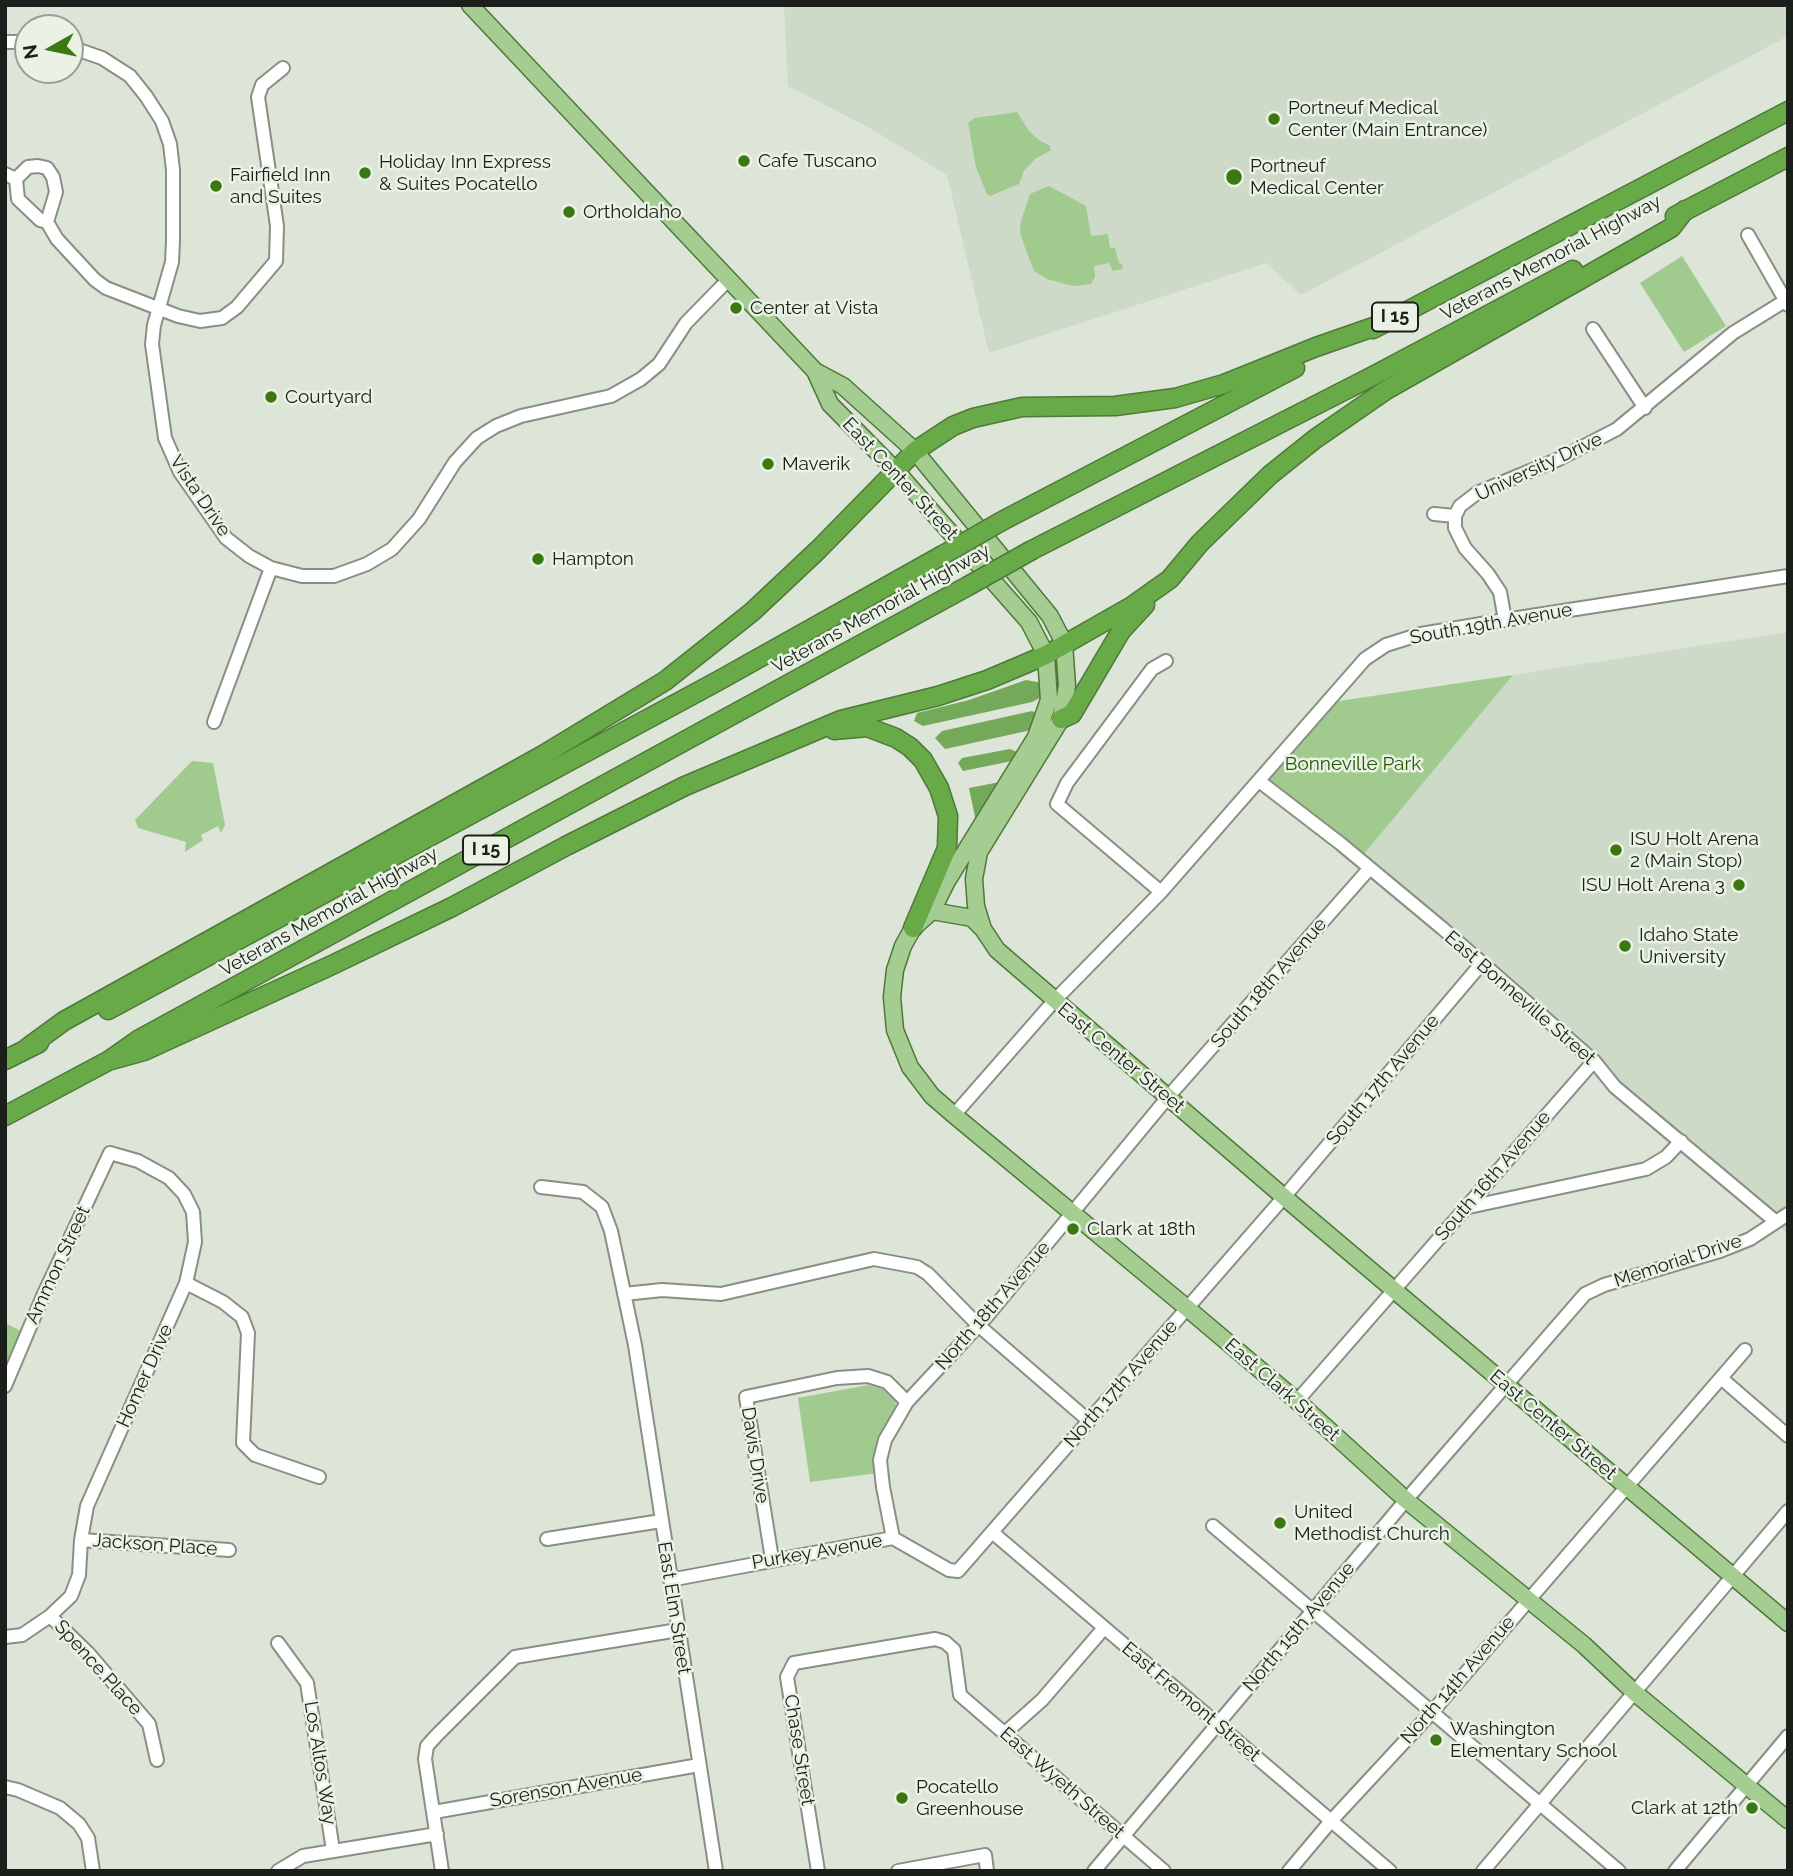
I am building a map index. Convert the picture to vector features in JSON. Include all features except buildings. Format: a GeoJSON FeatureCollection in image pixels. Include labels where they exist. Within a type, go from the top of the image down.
{"type":"FeatureCollection","features":[{"type":"Feature","properties":{"kind":"highway","name":"Veterans Memorial Highway"},"geometry":{"type":"LineString","coordinates":[[5,1060],[67,1032],[718,681],[1002,521],[1154,440],[1788,111]]}},
{"type":"Feature","properties":{"kind":"highway","name":"Veterans Memorial Highway"},"geometry":{"type":"LineString","coordinates":[[5,1116],[1032,550],[1369,378],[1788,157]]}},
{"type":"Feature","properties":{"kind":"highway"},"geometry":{"type":"LineString","coordinates":[[1061,719],[1072,714],[1121,631],[1200,544],[1270,474],[1314,439],[1386,390],[1671,228],[1685,210]]}},
{"type":"Feature","properties":{"kind":"highway"},"geometry":{"type":"LineString","coordinates":[[27,1048],[64,1021],[543,755],[664,681],[752,612],[915,452],[937,436],[972,418],[1022,407],[1115,406],[1175,398],[1224,384],[1382,324]]}},
{"type":"Feature","properties":{"kind":"highway"},"geometry":{"type":"LineString","coordinates":[[108,1061],[144,1051],[332,965],[452,907],[685,786],[841,720],[938,696],[987,680],[1046,655],[1132,606],[1170,579]]}},
{"type":"Feature","properties":{"kind":"highway"},"geometry":{"type":"LineString","coordinates":[[810,733],[867,727],[896,738],[910,747],[932,773],[940,788],[948,816],[947,848],[913,928]]}},
{"type":"Feature","properties":{"kind":"main road","name":"East Center Street"},"geometry":{"type":"LineString","coordinates":[[470,5],[815,371],[843,386],[915,452],[1051,616],[1064,643],[1067,686],[1061,719],[979,852],[974,892],[983,929],[997,950],[1284,1198],[1788,1623]]}},
{"type":"Feature","properties":{"kind":"main road","name":"East Center Street"},"geometry":{"type":"LineString","coordinates":[[815,371],[830,404],[897,472],[1029,622],[1046,655],[1049,700],[1036,737],[932,911]]}},
{"type":"Feature","properties":{"kind":"main road","name":"East Clark Street"},"geometry":{"type":"LineString","coordinates":[[932,911],[913,928],[903,946],[895,970],[892,998],[895,1030],[910,1067],[932,1096],[1188,1308],[1297,1401],[1406,1500],[1529,1600],[1634,1692],[1788,1820]]}},
{"type":"Feature","properties":{"kind":"main road"},"geometry":{"type":"LineString","coordinates":[[932,911],[972,918],[983,929]]}},
{"type":"Feature","properties":{"kind":"street","name":"Vista Drive"},"geometry":{"type":"LineString","coordinates":[[84,52],[102,58],[130,76],[162,121],[170,144],[173,170],[172,262],[154,325],[154,365],[169,451],[180,472],[226,538],[248,556],[271,568],[302,576],[334,576],[367,564],[392,549],[419,519],[455,462],[477,438],[496,426],[521,416],[611,396],[641,379],[659,365],[686,323],[728,280]]}},
{"type":"Feature","properties":{"kind":"street"},"geometry":{"type":"LineString","coordinates":[[47,222],[56,192],[53,177],[47,168],[28,167],[11,176],[18,199],[40,220],[47,222],[57,239],[95,280],[106,288],[178,316],[200,321],[222,318],[237,307],[276,261],[278,226],[258,91],[283,68]]}},
{"type":"Feature","properties":{"kind":"street"},"geometry":{"type":"LineString","coordinates":[[1748,235],[1787,302]]}},
{"type":"Feature","properties":{"kind":"street","name":"University Drive"},"geometry":{"type":"LineString","coordinates":[[1505,620],[1500,592],[1465,548],[1455,528],[1455,516],[1460,506],[1477,493],[1559,459],[1617,429],[1733,333],[1787,302]]}},
{"type":"Feature","properties":{"kind":"street"},"geometry":{"type":"LineString","coordinates":[[1592,329],[1645,408]]}},
{"type":"Feature","properties":{"kind":"street"},"geometry":{"type":"LineString","coordinates":[[1434,514],[1455,516]]}},
{"type":"Feature","properties":{"kind":"street"},"geometry":{"type":"LineString","coordinates":[[214,722],[271,568]]}},
{"type":"Feature","properties":{"kind":"street","name":"South 19th Avenue"},"geometry":{"type":"LineString","coordinates":[[954,1115],[1054,1001],[1161,892],[1365,659],[1387,645],[1421,634],[1788,576]]}},
{"type":"Feature","properties":{"kind":"street"},"geometry":{"type":"LineString","coordinates":[[1161,892],[1057,804],[1067,783],[1152,669],[1166,661]]}},
{"type":"Feature","properties":{"kind":"street","name":"East Bonneville Street"},"geometry":{"type":"LineString","coordinates":[[1259,781],[1341,844],[1482,963],[1594,1061],[1615,1087],[1775,1221]]}},
{"type":"Feature","properties":{"kind":"street","name":"South 18th Avenue"},"geometry":{"type":"LineString","coordinates":[[1168,1097],[1369,869]]}},
{"type":"Feature","properties":{"kind":"street","name":"South 17th Avenue"},"geometry":{"type":"LineString","coordinates":[[1284,1198],[1482,963]]}},
{"type":"Feature","properties":{"kind":"street","name":"South 16th Avenue"},"geometry":{"type":"LineString","coordinates":[[1297,1401],[1594,1061]]}},
{"type":"Feature","properties":{"kind":"street","name":"North 18th Avenue"},"geometry":{"type":"LineString","coordinates":[[893,1538],[880,1460],[885,1440],[907,1402],[978,1325],[1168,1097]]}},
{"type":"Feature","properties":{"kind":"street"},"geometry":{"type":"LineString","coordinates":[[1464,1208],[1646,1169],[1666,1157],[1681,1141]]}},
{"type":"Feature","properties":{"kind":"street","name":"Homer Drive"},"geometry":{"type":"LineString","coordinates":[[5,1637],[22,1635],[50,1616],[71,1597],[79,1575],[87,1506],[186,1283],[195,1242],[192,1212],[184,1194],[169,1178],[138,1161],[110,1153],[96,1183]]}},
{"type":"Feature","properties":{"kind":"street","name":"Ammon Street"},"geometry":{"type":"LineString","coordinates":[[5,1386],[43,1296],[96,1183]]}},
{"type":"Feature","properties":{"kind":"street","name":"East Elm Street"},"geometry":{"type":"LineString","coordinates":[[541,1187],[583,1192],[602,1207],[615,1248],[635,1345],[716,1871]]}},
{"type":"Feature","properties":{"kind":"street","name":"North 17th Avenue"},"geometry":{"type":"LineString","coordinates":[[958,1572],[1284,1198]]}},
{"type":"Feature","properties":{"kind":"street","name":"Memorial Drive"},"geometry":{"type":"LineString","coordinates":[[1506,1386],[1585,1294],[1604,1285],[1720,1251],[1750,1239],[1788,1214]]}},
{"type":"Feature","properties":{"kind":"street"},"geometry":{"type":"LineString","coordinates":[[624,1294],[662,1290],[721,1294],[874,1259],[917,1267],[928,1274],[978,1325],[1089,1421]]}},
{"type":"Feature","properties":{"kind":"street"},"geometry":{"type":"LineString","coordinates":[[186,1283],[233,1309],[242,1317],[248,1333],[243,1443],[255,1455],[319,1477]]}},
{"type":"Feature","properties":{"kind":"street","name":"North 14th Avenue"},"geometry":{"type":"LineString","coordinates":[[1289,1871],[1331,1821],[1432,1712],[1745,1350]]}},
{"type":"Feature","properties":{"kind":"street","name":"Davis Drive"},"geometry":{"type":"LineString","coordinates":[[772,1559],[746,1397],[837,1378],[868,1376],[887,1382],[907,1402]]}},
{"type":"Feature","properties":{"kind":"street"},"geometry":{"type":"LineString","coordinates":[[1721,1378],[1788,1436]]}},
{"type":"Feature","properties":{"kind":"street","name":"North 15th Avenue"},"geometry":{"type":"LineString","coordinates":[[1094,1871],[1406,1500],[1506,1386]]}},
{"type":"Feature","properties":{"kind":"street"},"geometry":{"type":"LineString","coordinates":[[1483,1871],[1788,1511]]}},
{"type":"Feature","properties":{"kind":"street"},"geometry":{"type":"LineString","coordinates":[[547,1539],[661,1521]]}},
{"type":"Feature","properties":{"kind":"street"},"geometry":{"type":"LineString","coordinates":[[1213,1526],[1619,1871]]}},
{"type":"Feature","properties":{"kind":"street","name":"East Fremont Street"},"geometry":{"type":"LineString","coordinates":[[992,1532],[1390,1871]]}},
{"type":"Feature","properties":{"kind":"street","name":"Purkey Avenue"},"geometry":{"type":"LineString","coordinates":[[670,1580],[893,1538],[949,1570],[958,1572]]}},
{"type":"Feature","properties":{"kind":"street","name":"Jackson Place"},"geometry":{"type":"LineString","coordinates":[[81,1541],[229,1550]]}},
{"type":"Feature","properties":{"kind":"street","name":"Spence Place"},"geometry":{"type":"LineString","coordinates":[[50,1616],[88,1653],[149,1724],[158,1760]]}},
{"type":"Feature","properties":{"kind":"street"},"geometry":{"type":"LineString","coordinates":[[1005,1733],[1042,1700],[1104,1628]]}},
{"type":"Feature","properties":{"kind":"street"},"geometry":{"type":"LineString","coordinates":[[442,1871],[425,1759],[427,1746],[515,1657],[678,1630]]}},
{"type":"Feature","properties":{"kind":"street","name":"East Wyeth Street"},"geometry":{"type":"LineString","coordinates":[[908,1643],[934,1639],[954,1650],[960,1695],[1164,1871]]}},
{"type":"Feature","properties":{"kind":"street","name":"Los Altos Way"},"geometry":{"type":"LineString","coordinates":[[278,1643],[307,1683],[333,1850]]}},
{"type":"Feature","properties":{"kind":"street","name":"Chase Street"},"geometry":{"type":"LineString","coordinates":[[818,1871],[788,1676],[794,1663],[908,1643]]}},
{"type":"Feature","properties":{"kind":"street"},"geometry":{"type":"LineString","coordinates":[[1675,1871],[1788,1736]]}},
{"type":"Feature","properties":{"kind":"street","name":"Sorenson Avenue"},"geometry":{"type":"LineString","coordinates":[[434,1812],[699,1765]]}},
{"type":"Feature","properties":{"kind":"street"},"geometry":{"type":"LineString","coordinates":[[5,1787],[60,1808],[79,1824],[88,1838],[93,1871]]}},
{"type":"Feature","properties":{"kind":"street"},"geometry":{"type":"LineString","coordinates":[[278,1871],[303,1856],[437,1834]]}},
{"type":"Feature","properties":{"kind":"street"},"geometry":{"type":"LineString","coordinates":[[898,1871],[985,1855],[987,1871]]}},
{"type":"Feature","properties":{"kind":"shaded area","name":"Portneuf Medical Center"},"geometry":{"type":"Polygon","coordinates":[[[784,5],[1788,5],[1788,36],[1301,295],[1266,263],[989,353],[947,175],[870,128],[788,86],[784,5]]]}},
{"type":"Feature","properties":{"kind":"shaded area","name":"Idaho State University"},"geometry":{"type":"Polygon","coordinates":[[[1788,632],[1788,1234],[1685,1137],[1359,860],[1513,675],[1788,632]]]}},
{"type":"Feature","properties":{"kind":"shaded area"},"geometry":{"type":"Polygon","coordinates":[[[1026,680],[1043,683],[1046,695],[1032,702],[923,726],[914,721],[917,713],[969,700],[1026,680]]]}},
{"type":"Feature","properties":{"kind":"shaded area"},"geometry":{"type":"Polygon","coordinates":[[[1032,711],[1039,714],[1036,729],[945,749],[935,738],[942,731],[1032,711]]]}},
{"type":"Feature","properties":{"kind":"shaded area"},"geometry":{"type":"Polygon","coordinates":[[[1010,749],[1017,752],[1012,761],[963,771],[958,763],[962,758],[1010,749]]]}},
{"type":"Feature","properties":{"kind":"shaded area"},"geometry":{"type":"Polygon","coordinates":[[[1000,782],[976,822],[969,788],[1000,782]]]}},
{"type":"Feature","properties":{"kind":"green space"},"geometry":{"type":"Polygon","coordinates":[[[1017,112],[1029,131],[1050,146],[1051,150],[1035,159],[1024,171],[1019,184],[990,196],[976,167],[968,123],[975,118],[1017,112]]]}},
{"type":"Feature","properties":{"kind":"green space"},"geometry":{"type":"Polygon","coordinates":[[[1049,186],[1086,206],[1091,236],[1108,234],[1110,248],[1115,248],[1123,269],[1113,271],[1109,263],[1094,266],[1095,277],[1091,284],[1073,286],[1047,279],[1034,271],[1020,231],[1021,221],[1030,194],[1049,186]]]}},
{"type":"Feature","properties":{"kind":"green space"},"geometry":{"type":"Polygon","coordinates":[[[1682,256],[1726,326],[1684,352],[1640,283],[1682,256]]]}},
{"type":"Feature","properties":{"kind":"green space","name":"Bonneville Park"},"geometry":{"type":"Polygon","coordinates":[[[1513,675],[1359,860],[1262,777],[1319,704],[1513,675]]]}},
{"type":"Feature","properties":{"kind":"green space"},"geometry":{"type":"Polygon","coordinates":[[[192,761],[213,763],[225,825],[221,833],[218,826],[201,835],[203,840],[185,852],[186,842],[138,828],[135,820],[192,761]]]}},
{"type":"Feature","properties":{"kind":"green space"},"geometry":{"type":"Polygon","coordinates":[[[5,1323],[27,1334],[5,1386],[5,1323]]]}},
{"type":"Feature","properties":{"kind":"green space"},"geometry":{"type":"Polygon","coordinates":[[[868,1385],[882,1389],[895,1400],[896,1406],[894,1415],[887,1421],[881,1437],[878,1473],[810,1482],[798,1398],[868,1385]]]}},
{"type":"Feature","properties":{"kind":"place","name":"Portneuf Medical Center (Main Entrance)"},"geometry":{"type":"Point","coordinates":[1274,119]}},
{"type":"Feature","properties":{"kind":"place","name":"Cafe Tuscano"},"geometry":{"type":"Point","coordinates":[744,161]}},
{"type":"Feature","properties":{"kind":"place","name":"Holiday Inn Express & Suites Pocatello"},"geometry":{"type":"Point","coordinates":[365,173]}},
{"type":"Feature","properties":{"kind":"place","name":"Portneuf Medical Center"},"geometry":{"type":"Point","coordinates":[1234,177]}},
{"type":"Feature","properties":{"kind":"place","name":"Fairfield Inn and Suites"},"geometry":{"type":"Point","coordinates":[216,186]}},
{"type":"Feature","properties":{"kind":"place","name":"OrthoIdaho"},"geometry":{"type":"Point","coordinates":[569,212]}},
{"type":"Feature","properties":{"kind":"place","name":"Center at Vista"},"geometry":{"type":"Point","coordinates":[736,308]}},
{"type":"Feature","properties":{"kind":"place","name":"Courtyard"},"geometry":{"type":"Point","coordinates":[271,397]}},
{"type":"Feature","properties":{"kind":"place","name":"Maverik"},"geometry":{"type":"Point","coordinates":[768,464]}},
{"type":"Feature","properties":{"kind":"place","name":"Hampton"},"geometry":{"type":"Point","coordinates":[538,559]}},
{"type":"Feature","properties":{"kind":"place","name":"ISU Holt Arena 2 (Main Stop)"},"geometry":{"type":"Point","coordinates":[1616,850]}},
{"type":"Feature","properties":{"kind":"place","name":"ISU Holt Arena 3"},"geometry":{"type":"Point","coordinates":[1739,885]}},
{"type":"Feature","properties":{"kind":"place","name":"Idaho State University"},"geometry":{"type":"Point","coordinates":[1625,946]}},
{"type":"Feature","properties":{"kind":"place","name":"Clark at 18th"},"geometry":{"type":"Point","coordinates":[1073,1229]}},
{"type":"Feature","properties":{"kind":"place","name":"United Methodist Church"},"geometry":{"type":"Point","coordinates":[1280,1523]}},
{"type":"Feature","properties":{"kind":"place","name":"Washington Elementary School"},"geometry":{"type":"Point","coordinates":[1436,1740]}},
{"type":"Feature","properties":{"kind":"place","name":"Pocatello Greenhouse"},"geometry":{"type":"Point","coordinates":[902,1798]}},
{"type":"Feature","properties":{"kind":"place","name":"Clark at 12th"},"geometry":{"type":"Point","coordinates":[1752,1808]}}]}
